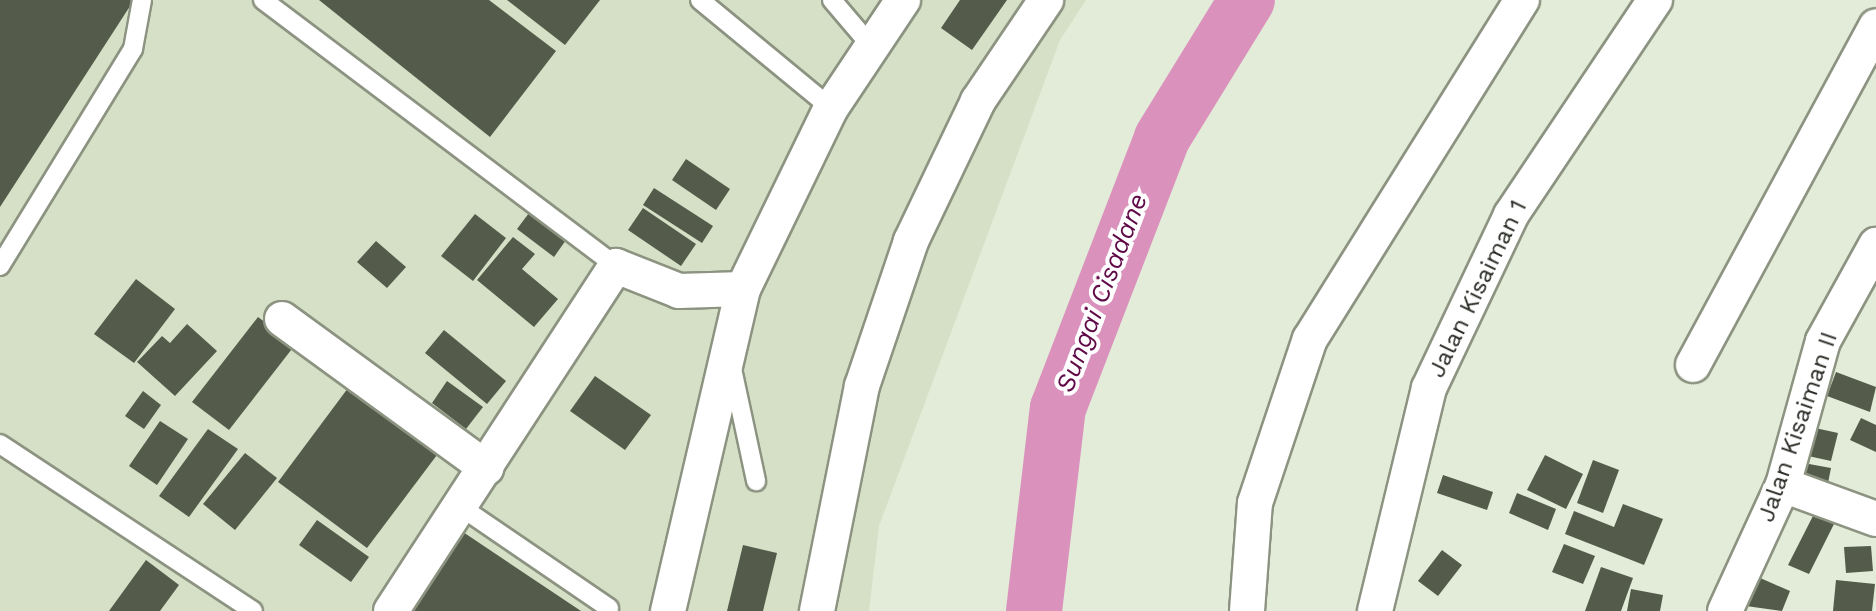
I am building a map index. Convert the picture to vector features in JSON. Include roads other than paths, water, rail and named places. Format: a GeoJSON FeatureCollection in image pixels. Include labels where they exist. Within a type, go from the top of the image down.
{"type":"FeatureCollection","features":[{"type":"Feature","properties":{"kind":"street"},"geometry":{"type":"LineString","coordinates":[[668,611],[730,357],[743,289],[831,108],[903,0]]}},
{"type":"Feature","properties":{"kind":"street"},"geometry":{"type":"LineString","coordinates":[[817,611],[862,386],[911,241],[978,101],[1046,0]]}},
{"type":"Feature","properties":{"kind":"street"},"geometry":{"type":"LineString","coordinates":[[1247,611],[1255,503],[1310,339],[1522,0]]}},
{"type":"Feature","properties":{"kind":"street","name":"Jalan Kisaiman 1"},"geometry":{"type":"LineString","coordinates":[[1375,611],[1429,388],[1511,215],[1655,0]]}},
{"type":"Feature","properties":{"kind":"street"},"geometry":{"type":"LineString","coordinates":[[1693,365],[1876,26]]}},
{"type":"Feature","properties":{"kind":"street","name":"Jalan Kisaiman II"},"geometry":{"type":"LineString","coordinates":[[1725,611],[1783,485],[1823,341],[1876,245]]}},
{"type":"Feature","properties":{"kind":"street"},"geometry":{"type":"LineString","coordinates":[[391,611],[616,266],[679,291],[743,289]]}},
{"type":"Feature","properties":{"kind":"street"},"geometry":{"type":"LineString","coordinates":[[282,319],[486,468]]}},
{"type":"Feature","properties":{"kind":"street"},"geometry":{"type":"LineString","coordinates":[[1783,485],[1876,519]]}},
{"type":"Feature","properties":{"kind":"lane"},"geometry":{"type":"LineString","coordinates":[[0,266],[133,49],[142,0]]}},
{"type":"Feature","properties":{"kind":"lane"},"geometry":{"type":"LineString","coordinates":[[263,0],[616,266]]}},
{"type":"Feature","properties":{"kind":"lane"},"geometry":{"type":"LineString","coordinates":[[700,0],[831,108]]}},
{"type":"Feature","properties":{"kind":"lane"},"geometry":{"type":"LineString","coordinates":[[832,0],[872,47]]}},
{"type":"Feature","properties":{"kind":"lane"},"geometry":{"type":"LineString","coordinates":[[730,357],[756,481]]}},
{"type":"Feature","properties":{"kind":"lane"},"geometry":{"type":"LineString","coordinates":[[0,444],[253,611]]}},
{"type":"Feature","properties":{"kind":"lane"},"geometry":{"type":"LineString","coordinates":[[458,505],[609,608]]}},
{"type":"Feature","properties":{"kind":"waterway","name":"Sungai Cisadane"},"geometry":{"type":"LineString","coordinates":[[1034,611],[1058,408],[1162,138],[1247,0]]}}]}
